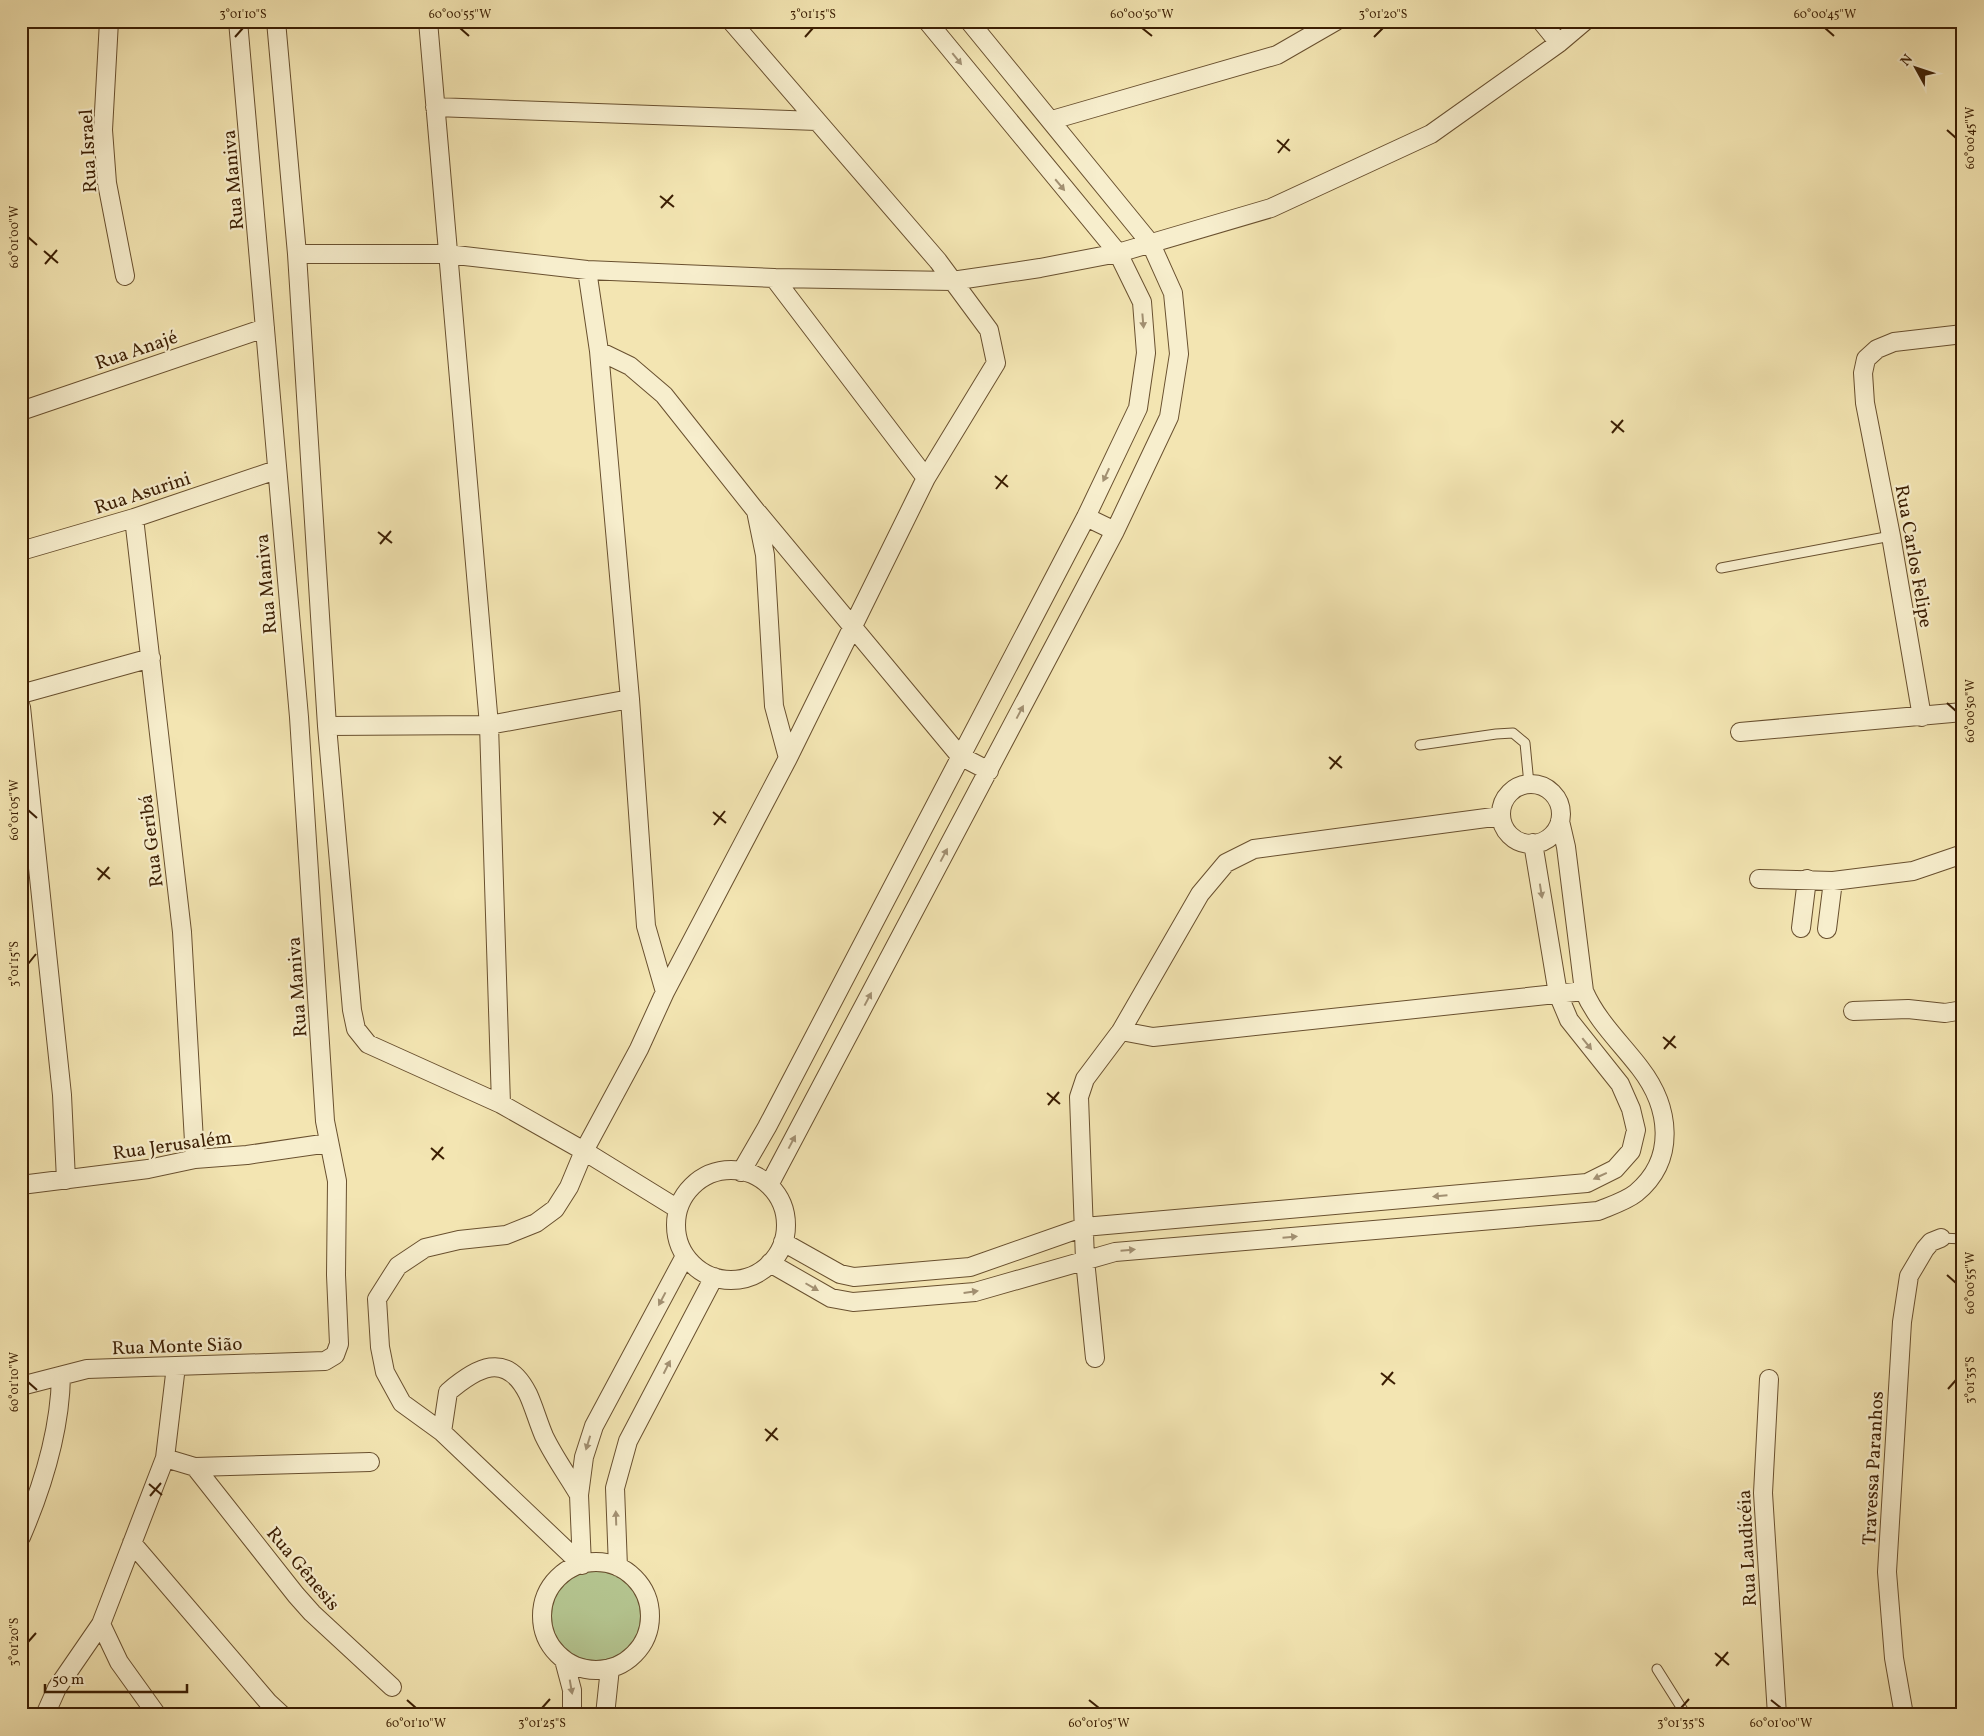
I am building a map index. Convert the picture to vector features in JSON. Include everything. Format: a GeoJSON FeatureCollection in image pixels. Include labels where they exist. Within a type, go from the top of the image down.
{"type":"FeatureCollection","features":[{"type":"Feature","properties":{"kind":"street","name":"Rua Israel"},"geometry":{"type":"LineString","coordinates":[[109,21],[103,130],[107,183],[125,276]]}},
{"type":"Feature","properties":{"kind":"street","name":"Rua Maniva"},"geometry":{"type":"LineString","coordinates":[[238,21],[299,726],[326,1121],[337,1181],[336,1275],[339,1344],[335,1355]]}},
{"type":"Feature","properties":{"kind":"street"},"geometry":{"type":"LineString","coordinates":[[276,21],[298,254],[327,726],[352,1010],[356,1029],[368,1044],[501,1104],[584,1151],[678,1209]]}},
{"type":"Feature","properties":{"kind":"street"},"geometry":{"type":"LineString","coordinates":[[428,21],[489,725],[501,1104]]}},
{"type":"Feature","properties":{"kind":"street"},"geometry":{"type":"LineString","coordinates":[[582,1564],[442,1432],[402,1403],[384,1372],[380,1347],[377,1299],[398,1266],[425,1248],[459,1240],[506,1235],[536,1223],[555,1209],[569,1187],[584,1151],[639,1049],[665,992],[746,843],[926,478],[996,363],[989,330],[938,262],[731,21]]}},
{"type":"Feature","properties":{"kind":"street"},"geometry":{"type":"LineString","coordinates":[[741,1172],[1086,517],[1138,408],[1146,353],[1142,302],[1118,254],[927,21]]}},
{"type":"Feature","properties":{"kind":"street"},"geometry":{"type":"LineString","coordinates":[[768,1185],[1115,532],[1169,418],[1179,354],[1173,293],[1151,244],[1052,120],[969,21]]}},
{"type":"Feature","properties":{"kind":"street"},"geometry":{"type":"LineString","coordinates":[[1052,120],[1277,55],[1336,21]]}},
{"type":"Feature","properties":{"kind":"street"},"geometry":{"type":"LineString","coordinates":[[1541,21],[1559,43]]}},
{"type":"Feature","properties":{"kind":"street"},"geometry":{"type":"LineString","coordinates":[[298,254],[447,254],[587,270],[774,278],[952,281],[1118,254],[1271,208],[1430,134],[1559,43],[1585,21]]}},
{"type":"Feature","properties":{"kind":"street"},"geometry":{"type":"LineString","coordinates":[[435,107],[817,121]]}},
{"type":"Feature","properties":{"kind":"street"},"geometry":{"type":"LineString","coordinates":[[587,270],[599,351],[630,699],[646,926],[665,992]]}},
{"type":"Feature","properties":{"kind":"street"},"geometry":{"type":"LineString","coordinates":[[774,278],[926,478]]}},
{"type":"Feature","properties":{"kind":"street","name":"Rua Anajé"},"geometry":{"type":"LineString","coordinates":[[21,411],[265,328]]}},
{"type":"Feature","properties":{"kind":"street","name":"Rua Carlos Felipe"},"geometry":{"type":"LineString","coordinates":[[1922,717],[1891,536],[1865,403],[1863,373],[1866,359],[1876,349],[1894,342],[1963,334]]}},
{"type":"Feature","properties":{"kind":"street"},"geometry":{"type":"LineString","coordinates":[[599,351],[630,366],[664,395],[756,511],[960,756],[989,771]]}},
{"type":"Feature","properties":{"kind":"street","name":"Rua Asurini"},"geometry":{"type":"LineString","coordinates":[[21,551],[134,518],[276,470]]}},
{"type":"Feature","properties":{"kind":"street"},"geometry":{"type":"LineString","coordinates":[[756,511],[765,555],[774,706],[788,758]]}},
{"type":"Feature","properties":{"kind":"street"},"geometry":{"type":"LineString","coordinates":[[1086,517],[1115,532]]}},
{"type":"Feature","properties":{"kind":"street","name":"Rua Geribá"},"geometry":{"type":"LineString","coordinates":[[134,518],[182,932],[195,1159]]}},
{"type":"Feature","properties":{"kind":"street"},"geometry":{"type":"LineString","coordinates":[[21,694],[151,658]]}},
{"type":"Feature","properties":{"kind":"street"},"geometry":{"type":"LineString","coordinates":[[327,726],[489,725],[630,699]]}},
{"type":"Feature","properties":{"kind":"street"},"geometry":{"type":"LineString","coordinates":[[21,707],[62,1095],[66,1180]]}},
{"type":"Feature","properties":{"kind":"street"},"geometry":{"type":"LineString","coordinates":[[1740,732],[1963,712]]}},
{"type":"Feature","properties":{"kind":"street"},"geometry":{"type":"LineString","coordinates":[[770,1263],[831,1298],[853,1302],[975,1292],[1115,1252],[1598,1211],[1635,1194],[1659,1166],[1666,1133],[1659,1103],[1642,1069],[1591,1007],[1584,992],[1566,847],[1560,820],[1561,811],[1554,794],[1547,788],[1529,784],[1520,786],[1506,798],[1501,816],[1508,833],[1515,839],[1533,843],[1550,836],[1560,820]]}},
{"type":"Feature","properties":{"kind":"street"},"geometry":{"type":"LineString","coordinates":[[1095,1358],[1085,1260],[1079,1097],[1085,1079],[1121,1031],[1200,894],[1226,863],[1254,850],[1501,816]]}},
{"type":"Feature","properties":{"kind":"street"},"geometry":{"type":"LineString","coordinates":[[783,1242],[840,1274],[854,1277],[970,1267],[1084,1227],[1587,1182],[1615,1169],[1631,1151],[1636,1130],[1631,1109],[1620,1084],[1569,1020],[1558,994],[1533,843]]}},
{"type":"Feature","properties":{"kind":"street"},"geometry":{"type":"LineString","coordinates":[[1759,879],[1833,881],[1913,871],[1963,854]]}},
{"type":"Feature","properties":{"kind":"street"},"geometry":{"type":"LineString","coordinates":[[1801,928],[1807,879]]}},
{"type":"Feature","properties":{"kind":"street"},"geometry":{"type":"LineString","coordinates":[[1828,930],[1833,881]]}},
{"type":"Feature","properties":{"kind":"street"},"geometry":{"type":"LineString","coordinates":[[1121,1031],[1153,1037],[1584,992]]}},
{"type":"Feature","properties":{"kind":"street"},"geometry":{"type":"LineString","coordinates":[[1853,1010],[1908,1008],[1945,1013],[1962,1010]]}},
{"type":"Feature","properties":{"kind":"street","name":"Rua Jerusalém"},"geometry":{"type":"LineString","coordinates":[[21,1185],[148,1169],[195,1159],[247,1155],[329,1143]]}},
{"type":"Feature","properties":{"kind":"street"},"geometry":{"type":"LineString","coordinates":[[723,1171],[741,1172],[759,1178],[768,1185],[782,1206],[785,1224],[783,1242],[770,1263],[750,1276],[738,1280],[714,1277],[703,1273],[685,1256],[676,1233],[678,1209],[691,1188],[701,1180],[723,1171]]}},
{"type":"Feature","properties":{"kind":"street","name":"Travessa Paranhos"},"geometry":{"type":"LineString","coordinates":[[1904,1715],[1894,1658],[1887,1572],[1902,1322],[1909,1276],[1924,1249],[1931,1242],[1942,1238]]}},
{"type":"Feature","properties":{"kind":"street"},"geometry":{"type":"LineString","coordinates":[[582,1564],[579,1496],[584,1457],[594,1426],[685,1256]]}},
{"type":"Feature","properties":{"kind":"street"},"geometry":{"type":"LineString","coordinates":[[618,1567],[615,1488],[628,1441],[714,1277]]}},
{"type":"Feature","properties":{"kind":"street","name":"Rua Monte Sião"},"geometry":{"type":"LineString","coordinates":[[21,1386],[87,1369],[325,1361],[335,1355]]}},
{"type":"Feature","properties":{"kind":"street"},"geometry":{"type":"LineString","coordinates":[[45,1715],[57,1688],[101,1624],[164,1458],[176,1366]]}},
{"type":"Feature","properties":{"kind":"street"},"geometry":{"type":"LineString","coordinates":[[442,1432],[448,1392],[466,1376],[487,1366],[510,1371],[527,1392],[545,1437],[579,1496]]}},
{"type":"Feature","properties":{"kind":"street"},"geometry":{"type":"LineString","coordinates":[[21,1537],[38,1498],[43,1480],[60,1407],[61,1376]]}},
{"type":"Feature","properties":{"kind":"street","name":"Rua Laudicéia"},"geometry":{"type":"LineString","coordinates":[[1769,1380],[1763,1493],[1777,1715]]}},
{"type":"Feature","properties":{"kind":"street"},"geometry":{"type":"LineString","coordinates":[[164,1458],[195,1467],[370,1462]]}},
{"type":"Feature","properties":{"kind":"street","name":"Rua Gênesis"},"geometry":{"type":"LineString","coordinates":[[195,1467],[301,1601],[392,1687]]}},
{"type":"Feature","properties":{"kind":"street"},"geometry":{"type":"LineString","coordinates":[[132,1543],[268,1702],[282,1715]]}},
{"type":"Feature","properties":{"kind":"street"},"geometry":{"type":"LineString","coordinates":[[564,1660],[586,1670],[610,1668],[621,1664],[640,1648],[649,1626],[650,1614],[648,1602],[637,1581],[618,1567],[606,1563],[582,1564],[561,1576],[547,1595],[543,1607],[543,1625],[549,1642],[564,1660],[572,1690],[572,1715]]}},
{"type":"Feature","properties":{"kind":"street"},"geometry":{"type":"LineString","coordinates":[[101,1624],[119,1662],[157,1715]]}},
{"type":"Feature","properties":{"kind":"street"},"geometry":{"type":"LineString","coordinates":[[606,1715],[610,1668]]}},
{"type":"Feature","properties":{"kind":"lane"},"geometry":{"type":"LineString","coordinates":[[1721,568],[1891,536]]}},
{"type":"Feature","properties":{"kind":"lane"},"geometry":{"type":"LineString","coordinates":[[1420,745],[1496,734],[1513,734],[1525,743],[1529,784]]}},
{"type":"Feature","properties":{"kind":"lane"},"geometry":{"type":"LineString","coordinates":[[1942,1238],[1963,1239]]}},
{"type":"Feature","properties":{"kind":"lane"},"geometry":{"type":"LineString","coordinates":[[1657,1669],[1686,1715]]}},
{"type":"Feature","properties":{"kind":"green space"},"geometry":{"type":"Polygon","coordinates":[[[587,1571],[605,1571],[621,1578],[634,1591],[641,1607],[641,1625],[634,1641],[621,1654],[605,1661],[587,1661],[571,1654],[558,1641],[551,1625],[551,1607],[558,1591],[571,1578],[587,1571]]]}}]}
